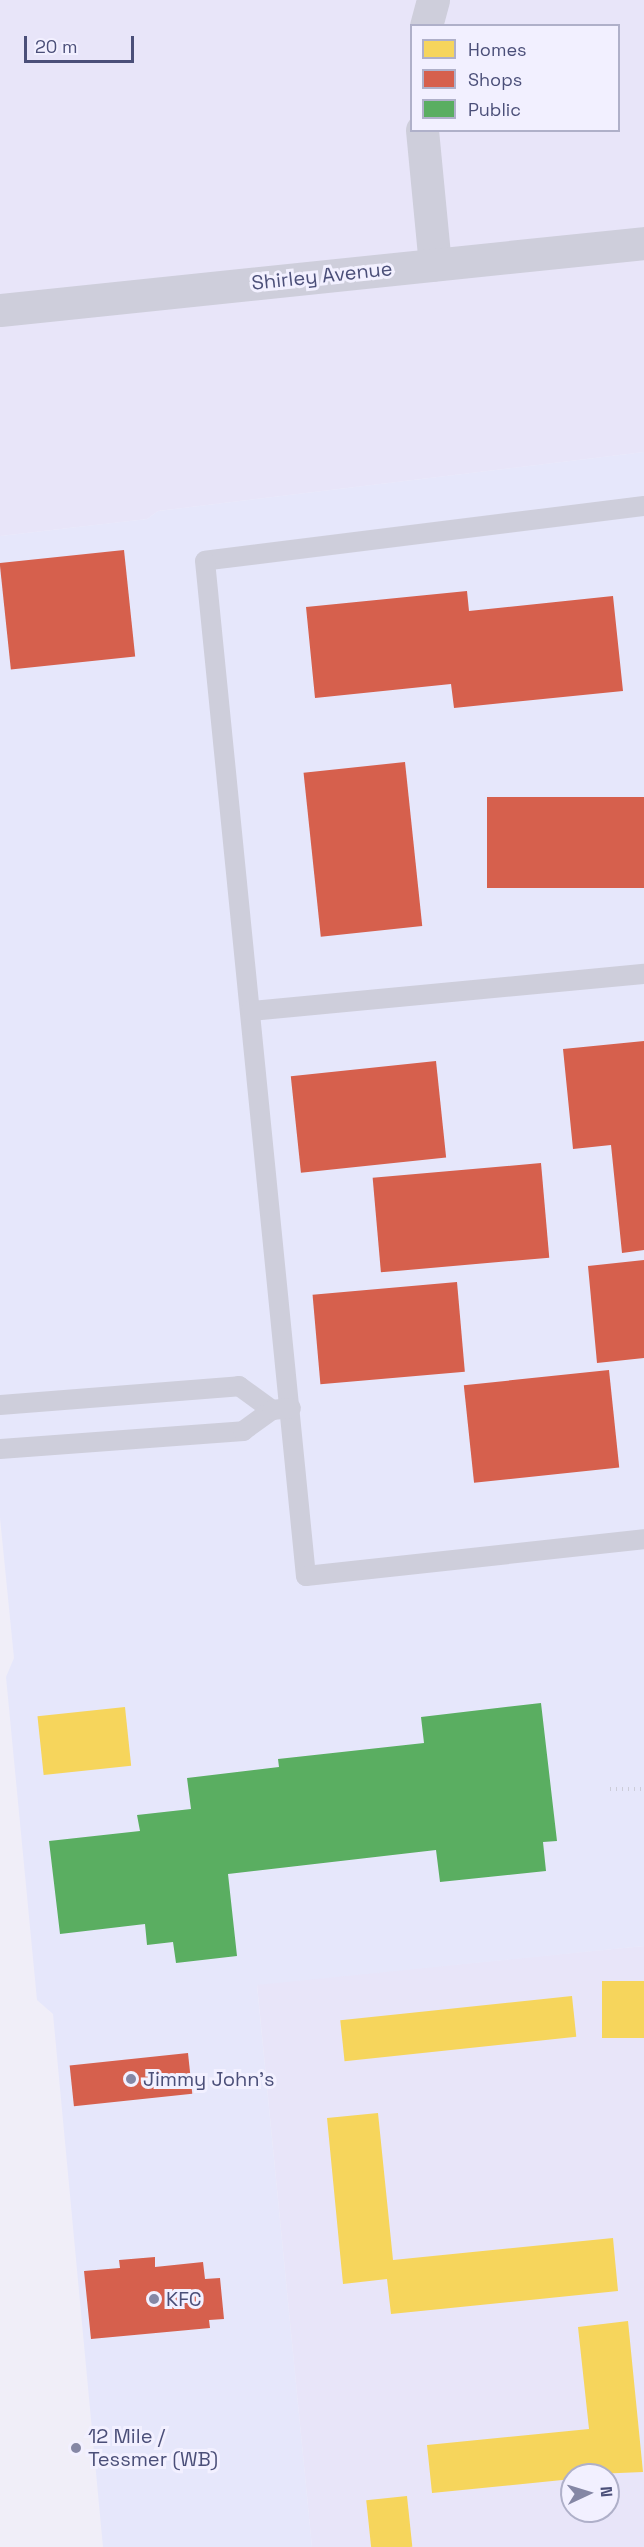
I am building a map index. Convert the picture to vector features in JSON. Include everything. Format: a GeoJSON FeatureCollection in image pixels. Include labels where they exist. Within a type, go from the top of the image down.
{"type":"FeatureCollection","features":[{"type":"Feature","properties":{"kind":"street"},"geometry":{"type":"LineString","coordinates":[[427,24],[433,0]]}},
{"type":"Feature","properties":{"kind":"street"},"geometry":{"type":"LineString","coordinates":[[422,132],[435,264]]}},
{"type":"Feature","properties":{"kind":"street","name":"Shirley Avenue"},"geometry":{"type":"LineString","coordinates":[[0,310],[644,243]]}},
{"type":"Feature","properties":{"kind":"lane"},"geometry":{"type":"LineString","coordinates":[[644,506],[205,561],[251,1011],[281,1409],[306,1576],[644,1539]]}},
{"type":"Feature","properties":{"kind":"lane"},"geometry":{"type":"LineString","coordinates":[[251,1011],[644,974]]}},
{"type":"Feature","properties":{"kind":"lane"},"geometry":{"type":"LineString","coordinates":[[0,1405],[238,1386],[281,1409]]}},
{"type":"Feature","properties":{"kind":"lane"},"geometry":{"type":"LineString","coordinates":[[0,1449],[243,1431],[281,1409]]}},
{"type":"Feature","properties":{"kind":"path"},"geometry":{"type":"LineString","coordinates":[[610,1789],[644,1789]]}},
{"type":"Feature","properties":{"kind":"shaded area"},"geometry":{"type":"Polygon","coordinates":[[[0,0],[644,0],[644,452],[158,511],[147,519],[0,536],[0,0]]]}},
{"type":"Feature","properties":{"kind":"shaded area"},"geometry":{"type":"Polygon","coordinates":[[[644,452],[644,1946],[257,1985],[312,2547],[103,2547],[53,2014],[37,2000],[6,1677],[14,1658],[0,1518],[0,536],[147,519],[158,511],[644,452]]]}},
{"type":"Feature","properties":{"kind":"shaded area"},"geometry":{"type":"Polygon","coordinates":[[[644,1946],[644,2547],[312,2547],[257,1984],[644,1946]]]}},
{"type":"Feature","properties":{"kind":"building: Homes"},"geometry":{"type":"Polygon","coordinates":[[[125,1707],[131,1766],[44,1775],[37,1716],[125,1707]]]}},
{"type":"Feature","properties":{"kind":"building: Homes"},"geometry":{"type":"Polygon","coordinates":[[[602,1981],[644,1981],[644,2038],[602,2038],[602,1981]]]}},
{"type":"Feature","properties":{"kind":"building: Homes"},"geometry":{"type":"Polygon","coordinates":[[[572,1996],[576,2037],[345,2061],[340,2020],[572,1996]]]}},
{"type":"Feature","properties":{"kind":"building: Homes"},"geometry":{"type":"Polygon","coordinates":[[[378,2113],[393,2260],[613,2238],[618,2291],[391,2314],[387,2279],[343,2284],[327,2118],[378,2113]]]}},
{"type":"Feature","properties":{"kind":"building: Homes"},"geometry":{"type":"Polygon","coordinates":[[[628,2321],[643,2472],[620,2473],[620,2463],[560,2463],[560,2480],[432,2493],[427,2445],[589,2429],[578,2327],[628,2321]]]}},
{"type":"Feature","properties":{"kind":"building: Homes"},"geometry":{"type":"Polygon","coordinates":[[[407,2496],[412,2547],[371,2547],[366,2500],[407,2496]]]}},
{"type":"Feature","properties":{"kind":"building: Shops"},"geometry":{"type":"Polygon","coordinates":[[[124,550],[135,656],[11,669],[0,563],[124,550]]]}},
{"type":"Feature","properties":{"kind":"building: Shops"},"geometry":{"type":"Polygon","coordinates":[[[467,591],[469,611],[613,596],[623,691],[454,708],[451,684],[315,698],[306,607],[467,591]]]}},
{"type":"Feature","properties":{"kind":"building: Shops"},"geometry":{"type":"Polygon","coordinates":[[[405,762],[422,926],[321,937],[304,773],[405,762]]]}},
{"type":"Feature","properties":{"kind":"building: Shops"},"geometry":{"type":"Polygon","coordinates":[[[487,797],[644,797],[644,888],[487,888],[487,797]]]}},
{"type":"Feature","properties":{"kind":"building: Shops"},"geometry":{"type":"Polygon","coordinates":[[[644,1041],[644,1250],[622,1253],[611,1145],[573,1149],[563,1049],[644,1041]]]}},
{"type":"Feature","properties":{"kind":"building: Shops"},"geometry":{"type":"Polygon","coordinates":[[[436,1061],[446,1157],[301,1173],[291,1076],[436,1061]]]}},
{"type":"Feature","properties":{"kind":"building: Shops"},"geometry":{"type":"Polygon","coordinates":[[[541,1163],[549,1258],[381,1272],[373,1178],[541,1163]]]}},
{"type":"Feature","properties":{"kind":"building: Shops"},"geometry":{"type":"Polygon","coordinates":[[[644,1260],[644,1358],[597,1363],[588,1266],[644,1260]]]}},
{"type":"Feature","properties":{"kind":"building: Shops"},"geometry":{"type":"Polygon","coordinates":[[[457,1282],[465,1372],[320,1384],[313,1295],[457,1282]]]}},
{"type":"Feature","properties":{"kind":"building: Shops"},"geometry":{"type":"Polygon","coordinates":[[[609,1370],[619,1467],[474,1483],[464,1385],[609,1370]]]}},
{"type":"Feature","properties":{"kind":"building: Shops","name":"Jimmy John's"},"geometry":{"type":"Polygon","coordinates":[[[188,2053],[192,2094],[74,2106],[70,2065],[188,2053]]]}},
{"type":"Feature","properties":{"kind":"building: Shops","name":"KFC"},"geometry":{"type":"Polygon","coordinates":[[[155,2257],[155,2267],[203,2262],[205,2279],[220,2278],[224,2319],[209,2320],[210,2328],[91,2339],[84,2271],[120,2268],[119,2260],[155,2257]]]}},
{"type":"Feature","properties":{"kind":"building: Public"},"geometry":{"type":"Polygon","coordinates":[[[541,1703],[557,1841],[543,1842],[546,1871],[440,1882],[436,1850],[228,1874],[237,1956],[176,1963],[173,1942],[147,1945],[145,1924],[60,1934],[49,1841],[140,1831],[137,1815],[191,1809],[187,1778],[279,1767],[278,1759],[424,1743],[421,1717],[541,1703]]]}},
{"type":"Feature","properties":{"kind":"place","name":"Jimmy John's"},"geometry":{"type":"Point","coordinates":[131,2079]}},
{"type":"Feature","properties":{"kind":"place","name":"KFC"},"geometry":{"type":"Point","coordinates":[154,2299]}},
{"type":"Feature","properties":{"kind":"place","name":"12 Mile / Tessmer (WB)"},"geometry":{"type":"Point","coordinates":[76,2448]}}]}
